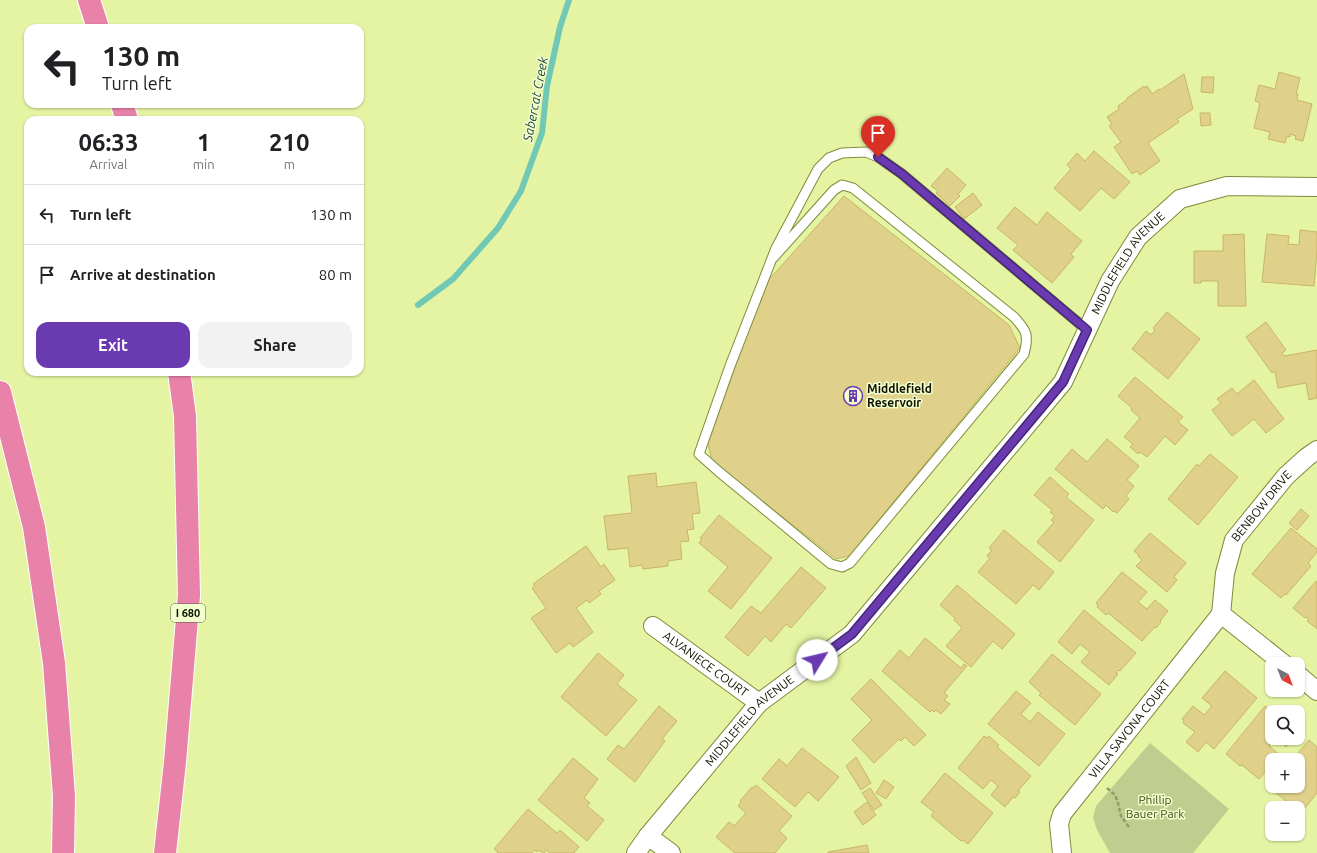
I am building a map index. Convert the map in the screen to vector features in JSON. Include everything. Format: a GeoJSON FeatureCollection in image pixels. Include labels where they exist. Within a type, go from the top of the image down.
{"type":"FeatureCollection","features":[{"type":"Feature","properties":{"kind":"highway"},"geometry":{"type":"LineString","coordinates":[[89,0],[97,24]]}},
{"type":"Feature","properties":{"kind":"highway","name":"I 680"},"geometry":{"type":"LineString","coordinates":[[165,853],[175,762],[189,595],[185,416],[180,376]]}},
{"type":"Feature","properties":{"kind":"highway"},"geometry":{"type":"LineString","coordinates":[[0,392],[34,527],[52,656],[64,796],[63,853]]}},
{"type":"Feature","properties":{"kind":"street","name":"MIDDLEFIELD AVENUE"},"geometry":{"type":"LineString","coordinates":[[636,853],[648,836],[759,703],[852,634],[1063,382],[1110,281],[1138,237],[1180,199],[1227,186],[1317,187]]}},
{"type":"Feature","properties":{"kind":"street","name":"BENBOW DRIVE"},"geometry":{"type":"LineString","coordinates":[[1221,614],[1225,573],[1234,540],[1286,476],[1317,450]]}},
{"type":"Feature","properties":{"kind":"street"},"geometry":{"type":"LineString","coordinates":[[1221,614],[1275,657]]}},
{"type":"Feature","properties":{"kind":"street","name":"VILLA SAVONA COURT"},"geometry":{"type":"LineString","coordinates":[[1062,853],[1059,824],[1062,814],[1221,614]]}},
{"type":"Feature","properties":{"kind":"street","name":"ALVANIECE COURT"},"geometry":{"type":"LineString","coordinates":[[653,626],[759,703]]}},
{"type":"Feature","properties":{"kind":"street"},"geometry":{"type":"LineString","coordinates":[[1305,682],[1317,691]]}},
{"type":"Feature","properties":{"kind":"street"},"geometry":{"type":"LineString","coordinates":[[648,836],[671,853]]}},
{"type":"Feature","properties":{"kind":"lane"},"geometry":{"type":"LineString","coordinates":[[773,258],[834,190],[842,185],[853,188],[1014,316],[1025,329],[1027,342],[1024,354],[850,563],[842,567],[831,564],[699,454],[730,366],[773,258],[818,169],[830,158],[842,153],[866,152],[878,157],[902,174],[1087,330]]}},
{"type":"Feature","properties":{"kind":"path"},"geometry":{"type":"LineString","coordinates":[[1092,776],[1115,795],[1121,816],[1129,828]]}},
{"type":"Feature","properties":{"kind":"green space","name":"Phillip Bauer Park"},"geometry":{"type":"Polygon","coordinates":[[[1150,743],[1229,809],[1193,853],[1110,853],[1097,830],[1093,818],[1096,806],[1150,743]]]}},
{"type":"Feature","properties":{"kind":"building"},"geometry":{"type":"Polygon","coordinates":[[[1279,72],[1300,78],[1296,94],[1298,94],[1297,100],[1312,104],[1303,141],[1295,139],[1296,136],[1290,134],[1290,137],[1287,136],[1285,143],[1268,139],[1270,132],[1254,128],[1260,103],[1255,101],[1259,85],[1275,89],[1279,72]]]}},
{"type":"Feature","properties":{"kind":"building"},"geometry":{"type":"Polygon","coordinates":[[[1184,74],[1193,109],[1177,119],[1179,122],[1148,143],[1160,161],[1140,175],[1137,171],[1132,174],[1114,147],[1121,142],[1109,126],[1112,124],[1107,117],[1119,109],[1118,106],[1128,99],[1127,98],[1144,86],[1145,88],[1147,86],[1152,94],[1184,74]]]}},
{"type":"Feature","properties":{"kind":"building"},"geometry":{"type":"Polygon","coordinates":[[[1202,77],[1214,77],[1213,93],[1201,92],[1202,77]]]}},
{"type":"Feature","properties":{"kind":"building"},"geometry":{"type":"Polygon","coordinates":[[[1200,113],[1210,113],[1211,125],[1201,126],[1200,113]]]}},
{"type":"Feature","properties":{"kind":"building"},"geometry":{"type":"Polygon","coordinates":[[[1094,151],[1130,182],[1114,199],[1101,188],[1080,211],[1054,188],[1071,169],[1067,165],[1077,153],[1085,161],[1094,151]]]}},
{"type":"Feature","properties":{"kind":"building"},"geometry":{"type":"Polygon","coordinates":[[[947,168],[966,185],[958,194],[960,196],[950,206],[936,193],[938,191],[931,186],[947,168]]]}},
{"type":"Feature","properties":{"kind":"building"},"geometry":{"type":"Polygon","coordinates":[[[973,193],[982,205],[964,219],[955,207],[973,193]]]}},
{"type":"Feature","properties":{"kind":"building","name":"Middlefield Reservoir"},"geometry":{"type":"Polygon","coordinates":[[[844,196],[1009,325],[1020,348],[849,556],[836,559],[712,461],[708,443],[765,284],[844,196]]]}},
{"type":"Feature","properties":{"kind":"building"},"geometry":{"type":"Polygon","coordinates":[[[1015,207],[1037,225],[1047,212],[1082,241],[1071,254],[1074,257],[1052,283],[1013,250],[1018,245],[997,228],[1015,207]]]}},
{"type":"Feature","properties":{"kind":"building"},"geometry":{"type":"Polygon","coordinates":[[[1300,230],[1317,232],[1314,286],[1262,282],[1267,234],[1289,236],[1288,244],[1299,245],[1300,230]]]}},
{"type":"Feature","properties":{"kind":"building"},"geometry":{"type":"Polygon","coordinates":[[[1244,234],[1246,306],[1218,306],[1218,281],[1201,281],[1201,283],[1194,283],[1194,251],[1223,251],[1223,235],[1244,234]]]}},
{"type":"Feature","properties":{"kind":"building"},"geometry":{"type":"Polygon","coordinates":[[[1167,312],[1200,339],[1168,379],[1132,349],[1146,331],[1151,335],[1155,330],[1153,328],[1167,312]]]}},
{"type":"Feature","properties":{"kind":"building"},"geometry":{"type":"Polygon","coordinates":[[[1266,322],[1286,350],[1282,353],[1284,356],[1317,350],[1317,398],[1309,400],[1306,383],[1278,388],[1275,371],[1272,373],[1246,337],[1266,322]]]}},
{"type":"Feature","properties":{"kind":"building"},"geometry":{"type":"Polygon","coordinates":[[[1135,377],[1183,417],[1178,422],[1188,430],[1175,445],[1165,436],[1147,457],[1140,452],[1138,454],[1130,447],[1133,444],[1124,437],[1140,418],[1131,410],[1132,408],[1118,396],[1135,377]]]}},
{"type":"Feature","properties":{"kind":"building"},"geometry":{"type":"Polygon","coordinates":[[[1254,380],[1284,419],[1266,433],[1254,419],[1232,436],[1212,410],[1221,403],[1217,399],[1232,388],[1237,394],[1254,380]]]}},
{"type":"Feature","properties":{"kind":"building"},"geometry":{"type":"Polygon","coordinates":[[[1107,439],[1139,466],[1127,480],[1134,486],[1126,496],[1129,499],[1117,513],[1114,511],[1113,512],[1106,505],[1103,509],[1055,469],[1072,449],[1087,462],[1107,439]]]}},
{"type":"Feature","properties":{"kind":"building"},"geometry":{"type":"Polygon","coordinates":[[[1210,454],[1238,477],[1198,525],[1168,499],[1197,464],[1199,466],[1210,454]]]}},
{"type":"Feature","properties":{"kind":"building"},"geometry":{"type":"Polygon","coordinates":[[[656,473],[657,487],[696,482],[700,513],[692,514],[694,529],[687,530],[689,541],[680,542],[682,559],[668,561],[668,566],[643,569],[642,565],[630,567],[628,548],[608,550],[604,516],[632,513],[628,476],[656,473]]]}},
{"type":"Feature","properties":{"kind":"building"},"geometry":{"type":"Polygon","coordinates":[[[1050,477],[1069,494],[1066,497],[1094,520],[1060,562],[1037,542],[1054,522],[1051,520],[1055,516],[1050,512],[1052,510],[1034,495],[1050,477]]]}},
{"type":"Feature","properties":{"kind":"building"},"geometry":{"type":"Polygon","coordinates":[[[1301,509],[1309,516],[1297,530],[1289,523],[1301,509]]]}},
{"type":"Feature","properties":{"kind":"building"},"geometry":{"type":"Polygon","coordinates":[[[719,515],[772,558],[731,609],[708,591],[728,567],[699,543],[702,539],[700,538],[719,515]]]}},
{"type":"Feature","properties":{"kind":"building"},"geometry":{"type":"Polygon","coordinates":[[[1291,528],[1317,549],[1317,552],[1308,563],[1311,566],[1286,595],[1285,594],[1281,598],[1252,574],[1291,528]]]}},
{"type":"Feature","properties":{"kind":"building"},"geometry":{"type":"Polygon","coordinates":[[[1004,530],[1054,572],[1039,590],[1033,585],[1016,604],[978,572],[990,558],[987,556],[992,550],[989,548],[1004,530]]]}},
{"type":"Feature","properties":{"kind":"building"},"geometry":{"type":"Polygon","coordinates":[[[1150,533],[1186,563],[1174,577],[1177,580],[1167,592],[1136,566],[1142,560],[1134,551],[1150,533]]]}},
{"type":"Feature","properties":{"kind":"building"},"geometry":{"type":"Polygon","coordinates":[[[586,546],[601,567],[604,564],[615,580],[599,591],[601,594],[589,603],[587,600],[576,608],[593,632],[573,647],[570,643],[556,653],[531,618],[546,608],[532,588],[535,586],[533,584],[586,546]]]}},
{"type":"Feature","properties":{"kind":"building"},"geometry":{"type":"Polygon","coordinates":[[[801,567],[826,588],[791,628],[786,624],[771,642],[765,636],[748,656],[725,637],[751,606],[761,613],[801,567]]]}},
{"type":"Feature","properties":{"kind":"building"},"geometry":{"type":"Polygon","coordinates":[[[1122,572],[1147,592],[1138,602],[1147,609],[1155,600],[1168,611],[1156,628],[1155,627],[1142,641],[1108,613],[1106,615],[1097,607],[1098,605],[1096,603],[1122,572]]]}},
{"type":"Feature","properties":{"kind":"building"},"geometry":{"type":"Polygon","coordinates":[[[1316,581],[1317,629],[1307,621],[1309,619],[1306,617],[1305,618],[1293,608],[1316,581]]]}},
{"type":"Feature","properties":{"kind":"building"},"geometry":{"type":"Polygon","coordinates":[[[957,585],[1015,634],[1002,649],[993,641],[971,667],[946,646],[962,628],[954,620],[955,618],[940,605],[957,585]]]}},
{"type":"Feature","properties":{"kind":"building"},"geometry":{"type":"Polygon","coordinates":[[[1084,610],[1136,653],[1120,671],[1119,670],[1116,673],[1118,674],[1109,685],[1081,662],[1090,652],[1080,644],[1072,654],[1058,642],[1084,610]]]}},
{"type":"Feature","properties":{"kind":"building"},"geometry":{"type":"Polygon","coordinates":[[[925,638],[961,668],[964,664],[967,666],[944,693],[948,696],[944,700],[950,704],[941,714],[936,710],[934,712],[932,710],[930,712],[882,671],[900,650],[909,658],[925,638]]]}},
{"type":"Feature","properties":{"kind":"building"},"geometry":{"type":"Polygon","coordinates":[[[598,653],[624,675],[617,684],[637,700],[606,736],[561,697],[598,653]]]}},
{"type":"Feature","properties":{"kind":"building"},"geometry":{"type":"Polygon","coordinates":[[[1052,654],[1101,694],[1075,725],[1039,695],[1041,693],[1029,682],[1052,654]]]}},
{"type":"Feature","properties":{"kind":"building"},"geometry":{"type":"Polygon","coordinates":[[[1225,671],[1257,698],[1214,749],[1206,742],[1198,752],[1186,742],[1195,732],[1183,723],[1184,721],[1182,719],[1193,706],[1204,715],[1212,706],[1202,698],[1225,671]]]}},
{"type":"Feature","properties":{"kind":"building"},"geometry":{"type":"Polygon","coordinates":[[[871,679],[926,735],[914,746],[905,737],[901,741],[899,739],[874,763],[852,740],[872,720],[851,699],[871,679]]]}},
{"type":"Feature","properties":{"kind":"building"},"geometry":{"type":"Polygon","coordinates":[[[1016,691],[1031,703],[1021,714],[1030,722],[1038,712],[1065,734],[1039,766],[988,724],[1016,691]]]}},
{"type":"Feature","properties":{"kind":"building"},"geometry":{"type":"Polygon","coordinates":[[[659,706],[677,721],[662,739],[665,741],[635,782],[607,759],[618,745],[624,749],[659,706]]]}},
{"type":"Feature","properties":{"kind":"building"},"geometry":{"type":"Polygon","coordinates":[[[1265,706],[1265,745],[1270,745],[1269,746],[1278,753],[1265,753],[1265,772],[1259,779],[1226,754],[1265,706]]]}},
{"type":"Feature","properties":{"kind":"building"},"geometry":{"type":"Polygon","coordinates":[[[984,736],[987,738],[989,736],[999,745],[997,747],[1031,776],[1018,791],[1020,792],[1015,798],[1013,797],[1005,807],[991,795],[998,786],[991,780],[983,789],[958,768],[984,736]]]}},
{"type":"Feature","properties":{"kind":"building"},"geometry":{"type":"Polygon","coordinates":[[[1309,740],[1317,747],[1317,793],[1305,808],[1305,801],[1286,801],[1276,793],[1305,793],[1305,753],[1298,753],[1309,740]]]}},
{"type":"Feature","properties":{"kind":"building"},"geometry":{"type":"Polygon","coordinates":[[[802,748],[839,777],[818,801],[808,792],[795,807],[762,779],[779,759],[787,766],[802,748]]]}},
{"type":"Feature","properties":{"kind":"building"},"geometry":{"type":"Polygon","coordinates":[[[856,757],[871,783],[861,790],[846,766],[856,757]]]}},
{"type":"Feature","properties":{"kind":"building"},"geometry":{"type":"Polygon","coordinates":[[[573,758],[598,779],[584,798],[590,803],[587,806],[604,820],[587,841],[538,800],[573,758]]]}},
{"type":"Feature","properties":{"kind":"building"},"geometry":{"type":"Polygon","coordinates":[[[945,773],[993,813],[968,844],[963,840],[961,841],[931,816],[934,812],[921,802],[945,773]]]}},
{"type":"Feature","properties":{"kind":"building"},"geometry":{"type":"Polygon","coordinates":[[[884,780],[894,787],[886,799],[876,793],[884,780]]]}},
{"type":"Feature","properties":{"kind":"building"},"geometry":{"type":"Polygon","coordinates":[[[756,785],[792,816],[779,831],[787,838],[775,853],[735,853],[716,837],[729,822],[734,826],[746,813],[738,806],[741,802],[740,801],[752,787],[754,788],[756,785]]]}},
{"type":"Feature","properties":{"kind":"building"},"geometry":{"type":"Polygon","coordinates":[[[870,788],[882,805],[874,810],[862,793],[870,788]]]}},
{"type":"Feature","properties":{"kind":"building"},"geometry":{"type":"Polygon","coordinates":[[[867,802],[876,815],[863,825],[854,812],[867,802]]]}},
{"type":"Feature","properties":{"kind":"building"},"geometry":{"type":"Polygon","coordinates":[[[528,809],[557,833],[560,830],[579,847],[574,853],[550,853],[546,850],[544,853],[538,850],[537,852],[535,850],[532,853],[498,853],[494,849],[528,809]]]}},
{"type":"Feature","properties":{"kind":"building"},"geometry":{"type":"Polygon","coordinates":[[[867,845],[869,853],[828,853],[828,852],[867,845]]]}},
{"type":"Feature","properties":{"kind":"waterway","name":"Sabercat Creek"},"geometry":{"type":"LineString","coordinates":[[418,305],[453,279],[498,228],[521,191],[542,133],[547,86],[560,27],[569,0]]}},
{"type":"Feature","properties":{"kind":"place","name":"Middlefield Reservoir"},"geometry":{"type":"Point","coordinates":[853,396]}},
{"type":"Feature","properties":{"kind":"route"},"geometry":{"type":"LineString","coordinates":[[817,660],[852,634],[1063,382],[1087,330],[902,174],[878,157]]}}]}
